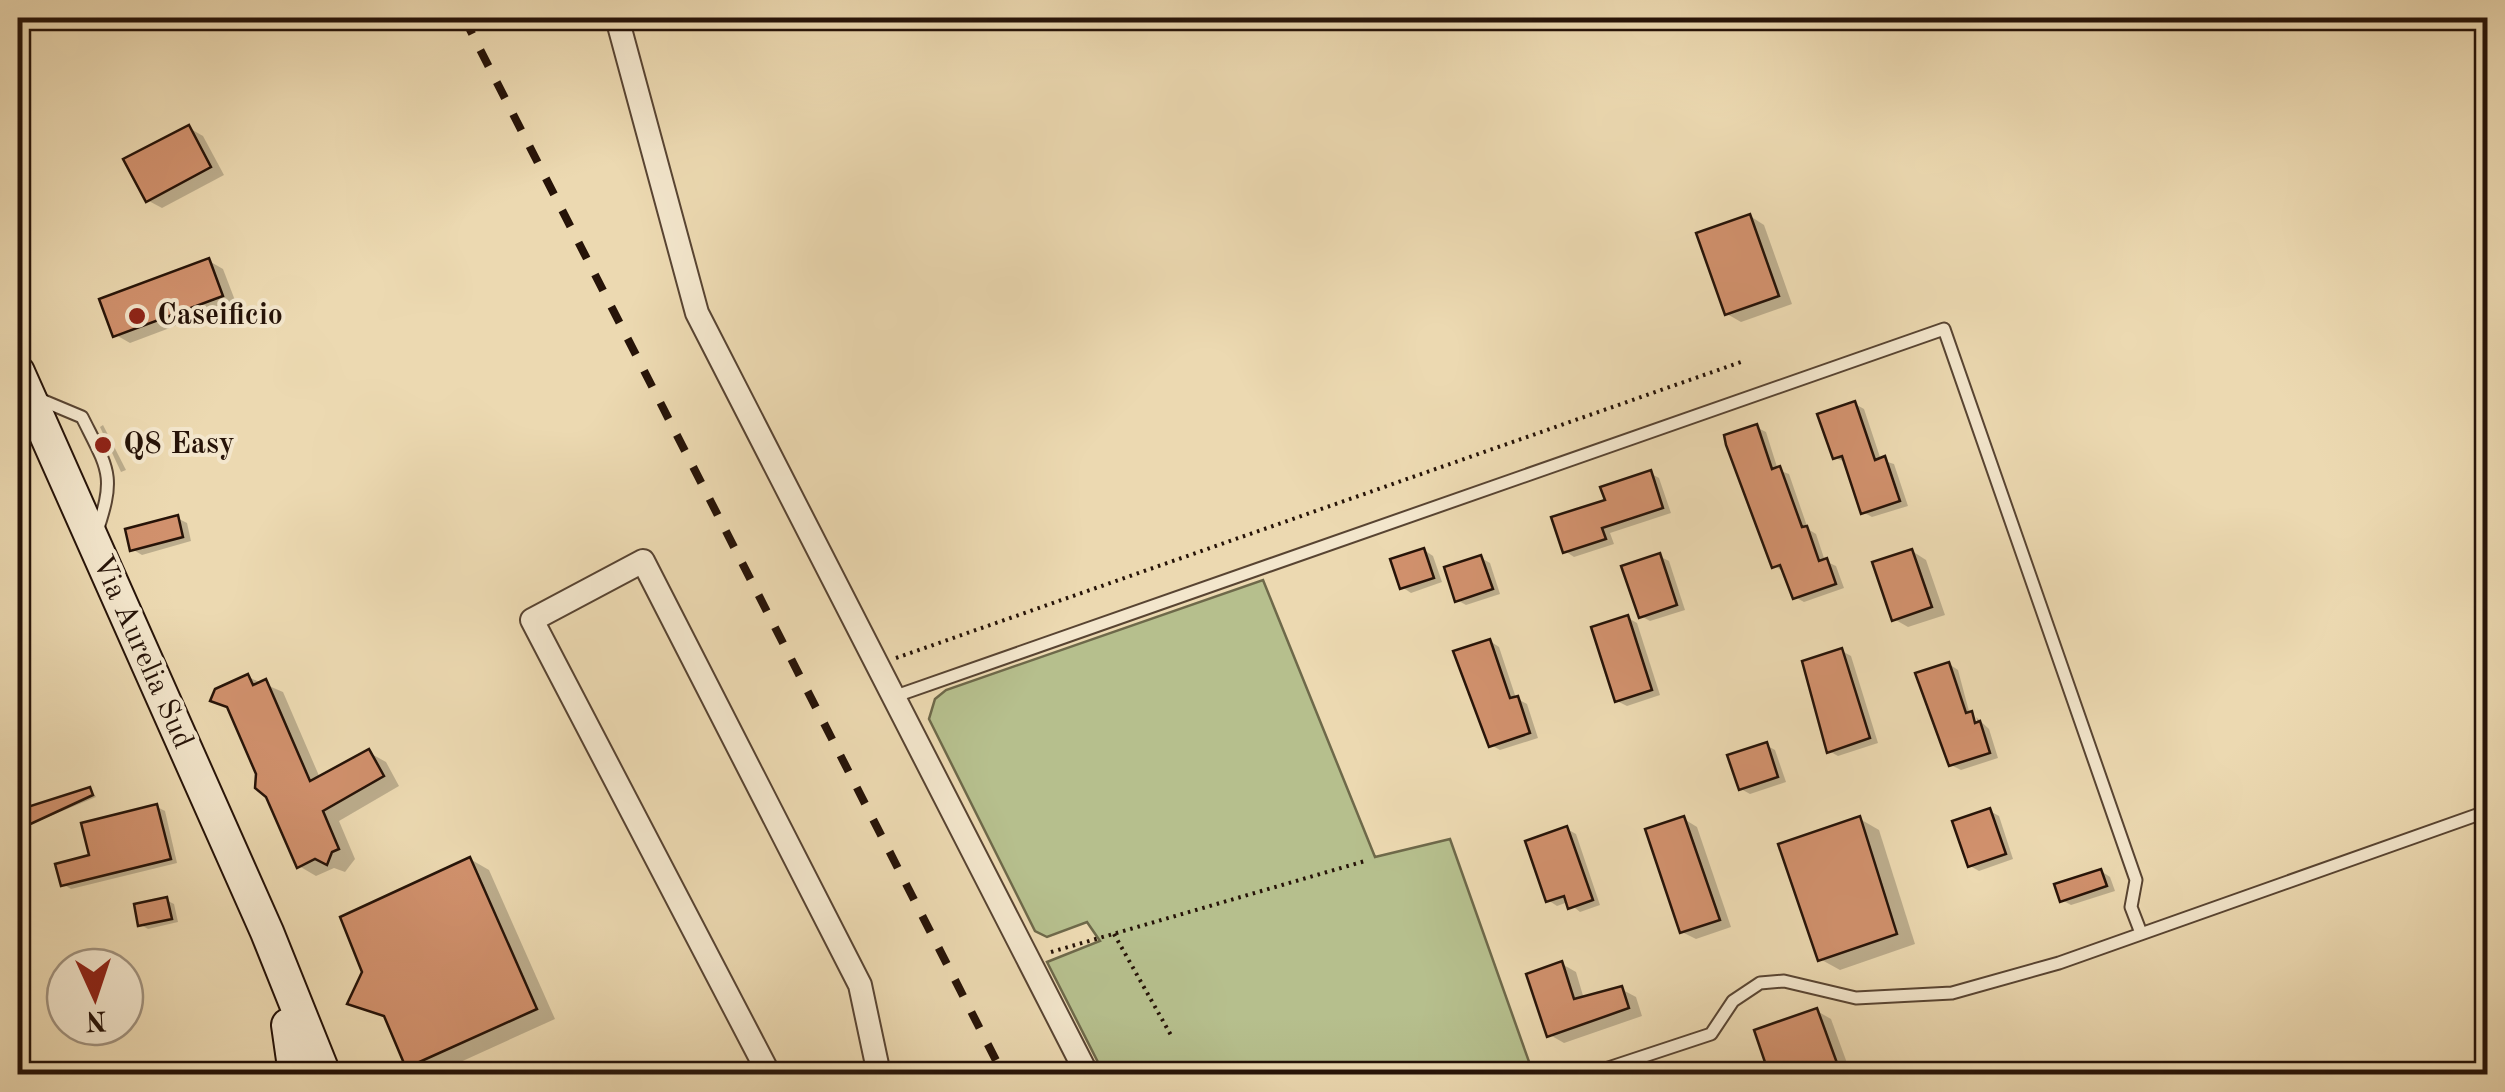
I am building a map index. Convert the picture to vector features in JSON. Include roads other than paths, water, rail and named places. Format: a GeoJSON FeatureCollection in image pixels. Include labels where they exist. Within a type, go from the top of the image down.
{"type":"FeatureCollection","features":[{"type":"Feature","properties":{"kind":"main road","name":"Via Aurelia Sud"},"geometry":{"type":"LineString","coordinates":[[22,383],[267,932],[324,1074]]}},
{"type":"Feature","properties":{"kind":"main road","name":"Via Aurelia Sud"},"geometry":{"type":"LineString","coordinates":[[267,932],[295,1074]]}},
{"type":"Feature","properties":{"kind":"street"},"geometry":{"type":"LineString","coordinates":[[617,18],[697,313],[1087,1074]]}},
{"type":"Feature","properties":{"kind":"street"},"geometry":{"type":"LineString","coordinates":[[769,1074],[532,620],[643,561],[860,985],[878,1074]]}},
{"type":"Feature","properties":{"kind":"lane"},"geometry":{"type":"LineString","coordinates":[[893,697],[1944,328],[2136,880],[2131,906],[2141,933]]}},
{"type":"Feature","properties":{"kind":"lane"},"geometry":{"type":"LineString","coordinates":[[1590,1074],[1711,1034],[1733,1001],[1760,983],[1784,982],[1856,998],[1952,993],[2059,963],[2488,811]]}},
{"type":"Feature","properties":{"kind":"railway"},"geometry":{"type":"LineString","coordinates":[[464,18],[1003,1074]]}},
{"type":"Feature","properties":{"kind":"place","name":"Caseificio"},"geometry":{"type":"Point","coordinates":[137,316]}},
{"type":"Feature","properties":{"kind":"place","name":"Q8 Easy"},"geometry":{"type":"Point","coordinates":[103,445]}}]}
